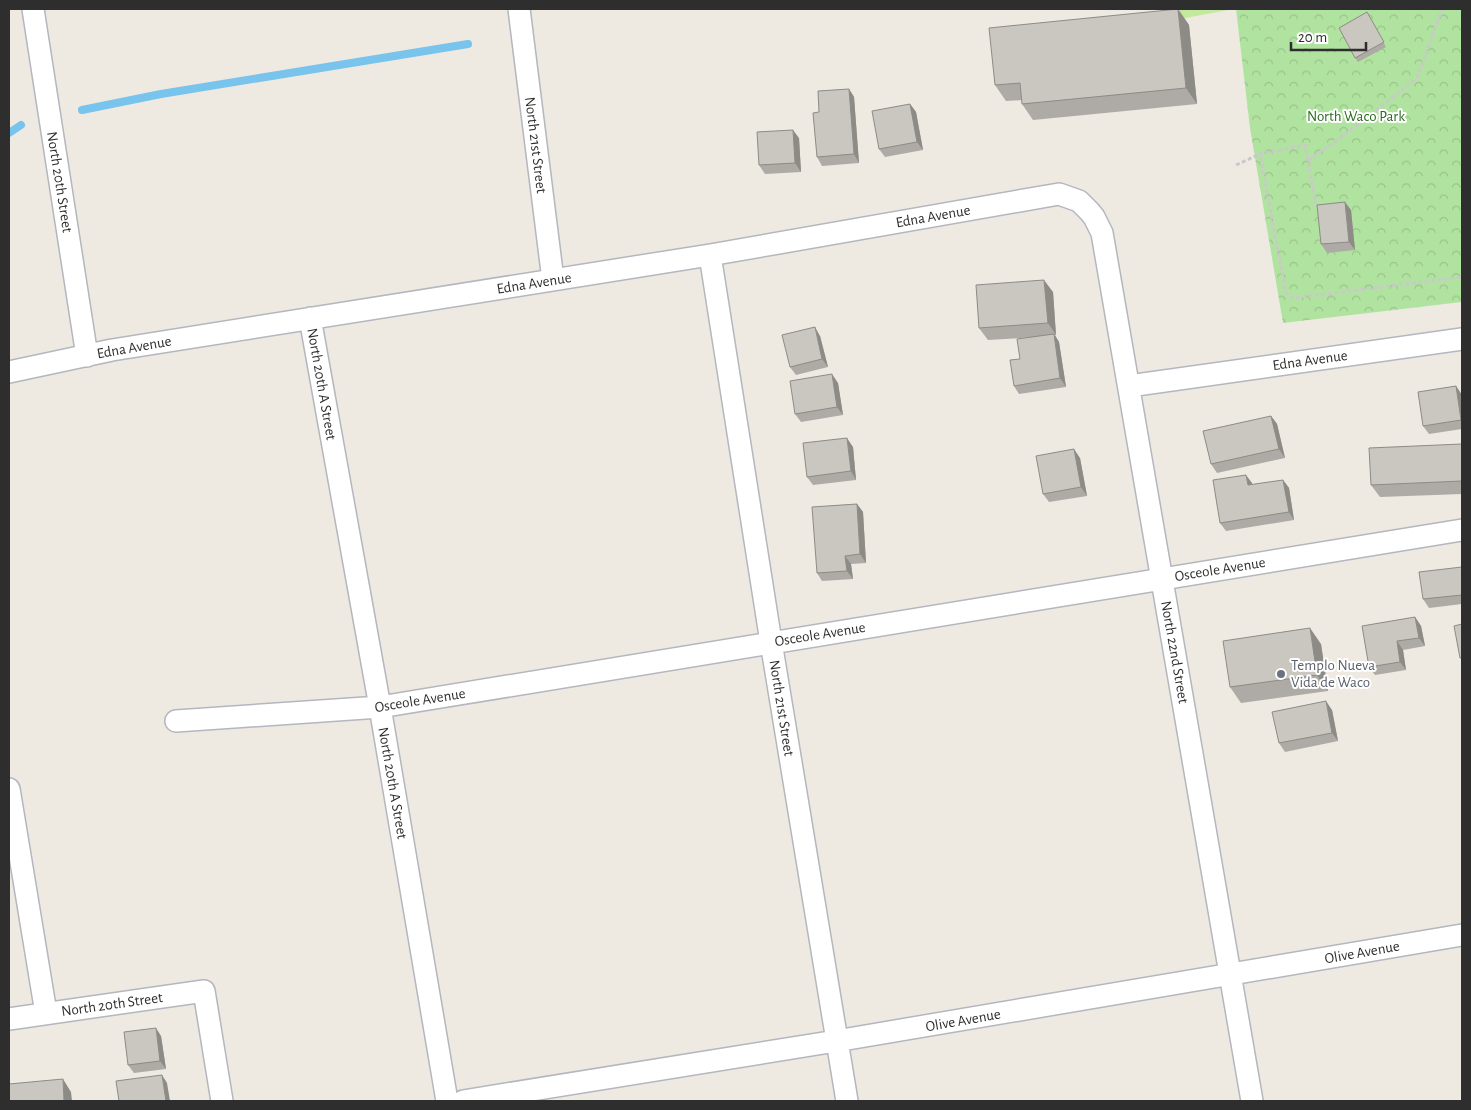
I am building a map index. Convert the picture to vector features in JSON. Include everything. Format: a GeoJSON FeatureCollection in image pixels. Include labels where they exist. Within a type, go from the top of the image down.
{"type":"FeatureCollection","features":[{"type":"Feature","properties":{"kind":"street","name":"North 20th Street"},"geometry":{"type":"LineString","coordinates":[[33,9],[87,356]]}},
{"type":"Feature","properties":{"kind":"street","name":"North 21st Street"},"geometry":{"type":"LineString","coordinates":[[519,9],[553,280]]}},
{"type":"Feature","properties":{"kind":"street","name":"Edna Avenue"},"geometry":{"type":"LineString","coordinates":[[9,372],[122,348],[710,255],[1059,194]]}},
{"type":"Feature","properties":{"kind":"street","name":"North 22nd Street"},"geometry":{"type":"LineString","coordinates":[[1059,194],[1079,201],[1090,211],[1102,234],[1252,1101]]}},
{"type":"Feature","properties":{"kind":"street","name":"North 21st Street"},"geometry":{"type":"LineString","coordinates":[[710,255],[771,642],[847,1101]]}},
{"type":"Feature","properties":{"kind":"street","name":"North 20th A Street"},"geometry":{"type":"LineString","coordinates":[[310,318],[380,707],[447,1101]]}},
{"type":"Feature","properties":{"kind":"street","name":"Edna Avenue"},"geometry":{"type":"LineString","coordinates":[[1129,386],[1462,340]]}},
{"type":"Feature","properties":{"kind":"street","name":"Osceole Avenue"},"geometry":{"type":"LineString","coordinates":[[176,721],[380,707],[1462,530]]}},
{"type":"Feature","properties":{"kind":"street","name":"North 20th Street"},"geometry":{"type":"LineString","coordinates":[[9,789],[46,1013],[204,991],[222,1101]]}},
{"type":"Feature","properties":{"kind":"street","name":"Olive Avenue"},"geometry":{"type":"LineString","coordinates":[[462,1101],[836,1041],[1462,935]]}},
{"type":"Feature","properties":{"kind":"street"},"geometry":{"type":"LineString","coordinates":[[9,1019],[46,1013]]}},
{"type":"Feature","properties":{"kind":"path"},"geometry":{"type":"LineString","coordinates":[[1308,161],[1417,78],[1442,9]]}},
{"type":"Feature","properties":{"kind":"path"},"geometry":{"type":"LineString","coordinates":[[1236,165],[1260,154],[1305,145],[1316,205]]}},
{"type":"Feature","properties":{"kind":"path"},"geometry":{"type":"LineString","coordinates":[[1260,154],[1286,294],[1293,298],[1462,277]]}},
{"type":"Feature","properties":{"kind":"green space"},"geometry":{"type":"Polygon","coordinates":[[[1178,9],[1228,9],[1228,10],[1180,19],[1178,9]]]}},
{"type":"Feature","properties":{"kind":"green space","name":"North Waco Park"},"geometry":{"type":"Polygon","coordinates":[[[1236,9],[1462,9],[1462,302],[1283,323],[1250,128],[1236,9]]]}},
{"type":"Feature","properties":{"kind":"building"},"geometry":{"type":"Polygon","coordinates":[[[1178,9],[1186,88],[1022,104],[1020,83],[995,85],[989,28],[1178,9]]]}},
{"type":"Feature","properties":{"kind":"building"},"geometry":{"type":"Polygon","coordinates":[[[1367,12],[1384,42],[1355,58],[1339,28],[1367,12]]]}},
{"type":"Feature","properties":{"kind":"building"},"geometry":{"type":"Polygon","coordinates":[[[849,89],[854,154],[817,157],[813,113],[819,112],[818,91],[849,89]]]}},
{"type":"Feature","properties":{"kind":"building"},"geometry":{"type":"Polygon","coordinates":[[[910,104],[917,142],[879,149],[872,111],[910,104]]]}},
{"type":"Feature","properties":{"kind":"building"},"geometry":{"type":"Polygon","coordinates":[[[793,130],[795,163],[759,165],[757,132],[793,130]]]}},
{"type":"Feature","properties":{"kind":"building"},"geometry":{"type":"Polygon","coordinates":[[[1345,202],[1349,242],[1321,244],[1317,205],[1345,202]]]}},
{"type":"Feature","properties":{"kind":"building"},"geometry":{"type":"Polygon","coordinates":[[[1044,280],[1048,323],[979,328],[976,285],[1044,280]]]}},
{"type":"Feature","properties":{"kind":"building"},"geometry":{"type":"Polygon","coordinates":[[[815,327],[822,359],[790,367],[782,335],[815,327]]]}},
{"type":"Feature","properties":{"kind":"building"},"geometry":{"type":"Polygon","coordinates":[[[1054,334],[1060,378],[1014,386],[1010,360],[1020,359],[1017,339],[1054,334]]]}},
{"type":"Feature","properties":{"kind":"building"},"geometry":{"type":"Polygon","coordinates":[[[832,374],[837,407],[795,414],[790,381],[832,374]]]}},
{"type":"Feature","properties":{"kind":"building"},"geometry":{"type":"Polygon","coordinates":[[[1456,386],[1461,420],[1423,426],[1418,392],[1456,386]]]}},
{"type":"Feature","properties":{"kind":"building"},"geometry":{"type":"Polygon","coordinates":[[[1271,416],[1279,449],[1211,464],[1203,431],[1271,416]]]}},
{"type":"Feature","properties":{"kind":"building"},"geometry":{"type":"Polygon","coordinates":[[[847,438],[851,471],[807,477],[803,443],[847,438]]]}},
{"type":"Feature","properties":{"kind":"building"},"geometry":{"type":"Polygon","coordinates":[[[1462,444],[1462,481],[1371,485],[1369,448],[1462,444]]]}},
{"type":"Feature","properties":{"kind":"building"},"geometry":{"type":"Polygon","coordinates":[[[1074,449],[1081,487],[1043,494],[1036,456],[1074,449]]]}},
{"type":"Feature","properties":{"kind":"building"},"geometry":{"type":"Polygon","coordinates":[[[1246,475],[1248,485],[1283,480],[1289,512],[1220,523],[1213,480],[1246,475]]]}},
{"type":"Feature","properties":{"kind":"building"},"geometry":{"type":"Polygon","coordinates":[[[857,504],[860,554],[845,556],[847,571],[817,573],[812,507],[857,504]]]}},
{"type":"Feature","properties":{"kind":"building"},"geometry":{"type":"Polygon","coordinates":[[[1462,567],[1462,595],[1423,599],[1419,572],[1462,567]]]}},
{"type":"Feature","properties":{"kind":"building"},"geometry":{"type":"Polygon","coordinates":[[[1415,617],[1419,638],[1397,641],[1400,662],[1369,667],[1362,626],[1415,617]]]}},
{"type":"Feature","properties":{"kind":"building"},"geometry":{"type":"Polygon","coordinates":[[[1462,624],[1462,658],[1460,658],[1454,626],[1462,624]]]}},
{"type":"Feature","properties":{"kind":"building"},"geometry":{"type":"Polygon","coordinates":[[[1310,628],[1317,675],[1230,687],[1223,641],[1310,628]]]}},
{"type":"Feature","properties":{"kind":"building"},"geometry":{"type":"Polygon","coordinates":[[[1326,701],[1332,733],[1279,743],[1272,712],[1326,701]]]}},
{"type":"Feature","properties":{"kind":"building"},"geometry":{"type":"Polygon","coordinates":[[[156,1028],[160,1061],[128,1065],[124,1032],[156,1028]]]}},
{"type":"Feature","properties":{"kind":"building"},"geometry":{"type":"Polygon","coordinates":[[[162,1075],[166,1101],[119,1101],[116,1081],[162,1075]]]}},
{"type":"Feature","properties":{"kind":"building"},"geometry":{"type":"Polygon","coordinates":[[[63,1079],[64,1101],[9,1101],[9,1084],[63,1079]]]}},
{"type":"Feature","properties":{"kind":"waterway"},"geometry":{"type":"LineString","coordinates":[[82,110],[161,94],[468,44]]}},
{"type":"Feature","properties":{"kind":"waterway"},"geometry":{"type":"LineString","coordinates":[[9,133],[21,125]]}},
{"type":"Feature","properties":{"kind":"place","name":"Templo Nueva Vida de Waco"},"geometry":{"type":"Point","coordinates":[1281,674]}}]}
